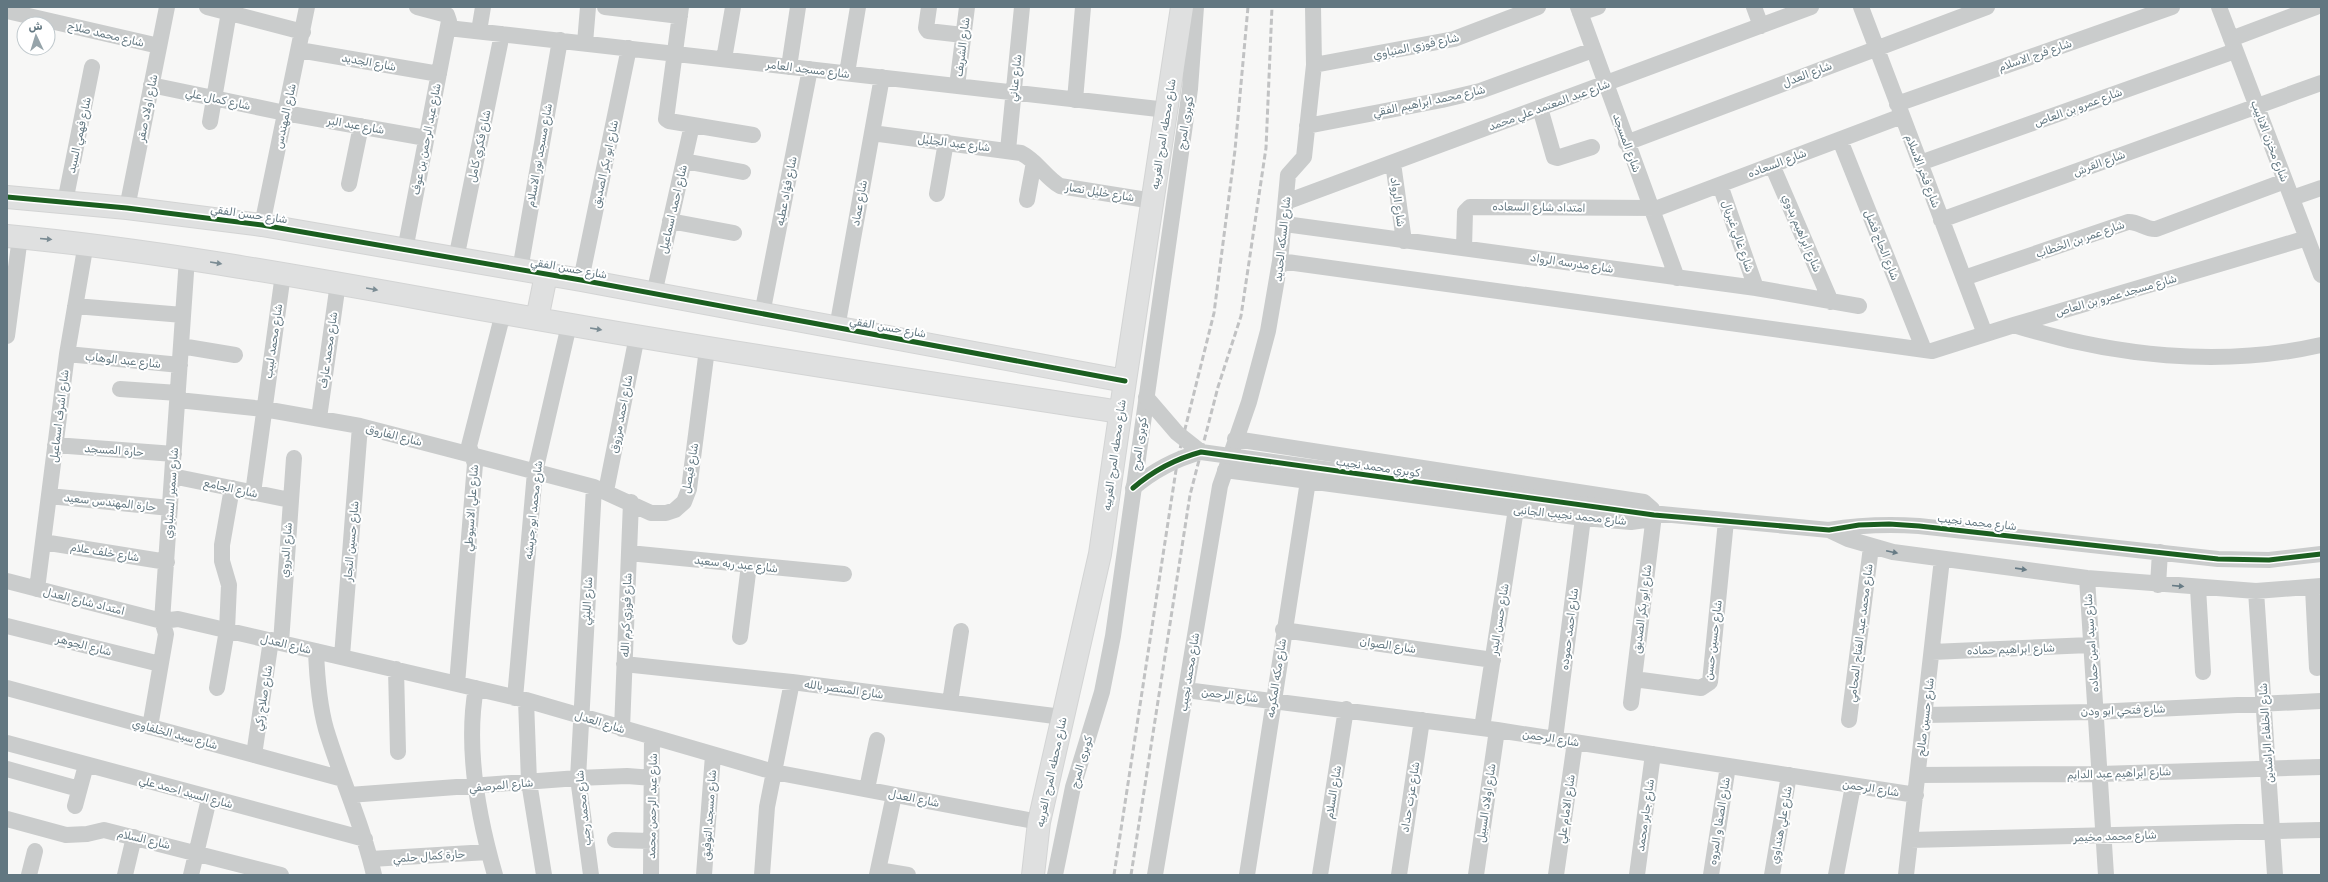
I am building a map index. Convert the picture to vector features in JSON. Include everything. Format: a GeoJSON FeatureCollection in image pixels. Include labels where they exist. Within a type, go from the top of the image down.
{"type":"FeatureCollection","features":[{"type":"Feature","properties":{"kind":"street","name":"شارع اولاد صقر"},"geometry":{"type":"LineString","coordinates":[[127,208],[167,7]]}},
{"type":"Feature","properties":{"kind":"street"},"geometry":{"type":"LineString","coordinates":[[207,7],[302,32]]}},
{"type":"Feature","properties":{"kind":"street","name":"شارع المهندس"},"geometry":{"type":"LineString","coordinates":[[262,225],[307,7]]}},
{"type":"Feature","properties":{"kind":"street"},"geometry":{"type":"LineString","coordinates":[[479,31],[483,7]]}},
{"type":"Feature","properties":{"kind":"street"},"geometry":{"type":"LineString","coordinates":[[585,43],[588,7]]}},
{"type":"Feature","properties":{"kind":"street"},"geometry":{"type":"LineString","coordinates":[[605,7],[681,11],[666,119],[753,135]]}},
{"type":"Feature","properties":{"kind":"street"},"geometry":{"type":"LineString","coordinates":[[724,59],[733,7]]}},
{"type":"Feature","properties":{"kind":"street"},"geometry":{"type":"LineString","coordinates":[[790,67],[798,7]]}},
{"type":"Feature","properties":{"kind":"street"},"geometry":{"type":"LineString","coordinates":[[847,73],[858,7]]}},
{"type":"Feature","properties":{"kind":"street"},"geometry":{"type":"LineString","coordinates":[[929,7],[926,28],[928,31],[963,35]]}},
{"type":"Feature","properties":{"kind":"street","name":"شارع الشريف"},"geometry":{"type":"LineString","coordinates":[[957,86],[967,7]]}},
{"type":"Feature","properties":{"kind":"street","name":"شارع عناني"},"geometry":{"type":"LineString","coordinates":[[1008,150],[1022,7]]}},
{"type":"Feature","properties":{"kind":"street"},"geometry":{"type":"LineString","coordinates":[[1075,100],[1083,7]]}},
{"type":"Feature","properties":{"kind":"street","name":"شارع محطه المرج الغربيه"},"geometry":{"type":"LineString","coordinates":[[1033,875],[1039,822],[1100,554],[1120,412],[1182,7]]}},
{"type":"Feature","properties":{"kind":"street","name":"كوبرى المرج"},"geometry":{"type":"LineString","coordinates":[[1055,875],[1073,787],[1102,692],[1108,665],[1190,89],[1196,7]]}},
{"type":"Feature","properties":{"kind":"street","name":"شارع السكه الحديد"},"geometry":{"type":"LineString","coordinates":[[1225,470],[1249,402],[1275,295],[1285,224],[1288,176],[1304,157],[1314,65],[1313,7]]}},
{"type":"Feature","properties":{"kind":"street","name":"شارع فوزي المنياوي"},"geometry":{"type":"LineString","coordinates":[[1314,65],[1454,39],[1538,7]]}},
{"type":"Feature","properties":{"kind":"street"},"geometry":{"type":"LineString","coordinates":[[1579,10],[1598,7]]}},
{"type":"Feature","properties":{"kind":"street"},"geometry":{"type":"LineString","coordinates":[[1754,7],[1761,26]]}},
{"type":"Feature","properties":{"kind":"street","name":"شارع عبد المعتمد علي محمد"},"geometry":{"type":"LineString","coordinates":[[1286,202],[1811,7]]}},
{"type":"Feature","properties":{"kind":"street","name":"شارع فخر الاسلام"},"geometry":{"type":"LineString","coordinates":[[1861,7],[1985,334]]}},
{"type":"Feature","properties":{"kind":"street","name":"شارع العدل"},"geometry":{"type":"LineString","coordinates":[[1626,143],[1987,7]]}},
{"type":"Feature","properties":{"kind":"street","name":"شارع فرج الاسلام"},"geometry":{"type":"LineString","coordinates":[[1900,110],[2172,7]]}},
{"type":"Feature","properties":{"kind":"street","name":"شارع مخزن الانابيب"},"geometry":{"type":"LineString","coordinates":[[2219,7],[2321,275]]}},
{"type":"Feature","properties":{"kind":"street","name":"شارع عمرو بن العاص"},"geometry":{"type":"LineString","coordinates":[[1920,163],[2233,45],[2316,7]]}},
{"type":"Feature","properties":{"kind":"street"},"geometry":{"type":"LineString","coordinates":[[425,8],[447,15],[449,21],[448,28]]}},
{"type":"Feature","properties":{"kind":"street","name":"شارع المسجد"},"geometry":{"type":"LineString","coordinates":[[1579,10],[1626,143],[1677,278]]}},
{"type":"Feature","properties":{"kind":"street","name":"شارع محمد صلاح"},"geometry":{"type":"LineString","coordinates":[[7,11],[159,46]]}},
{"type":"Feature","properties":{"kind":"street"},"geometry":{"type":"LineString","coordinates":[[210,122],[229,12]]}},
{"type":"Feature","properties":{"kind":"street","name":"شارع مسجد العامر"},"geometry":{"type":"LineString","coordinates":[[448,28],[1167,110]]}},
{"type":"Feature","properties":{"kind":"street","name":"شارع عبد الرحمن بن عوف"},"geometry":{"type":"LineString","coordinates":[[405,250],[448,28]]}},
{"type":"Feature","properties":{"kind":"street","name":"شارع فكري كامل"},"geometry":{"type":"LineString","coordinates":[[456,259],[502,34]]}},
{"type":"Feature","properties":{"kind":"street","name":"شارع مسجد نور الاسلام"},"geometry":{"type":"LineString","coordinates":[[520,270],[560,40]]}},
{"type":"Feature","properties":{"kind":"street","name":"شارع ابو بكر الصديق"},"geometry":{"type":"LineString","coordinates":[[582,280],[629,48]]}},
{"type":"Feature","properties":{"kind":"street","name":"شارع الجديد"},"geometry":{"type":"LineString","coordinates":[[299,50],[439,74]]}},
{"type":"Feature","properties":{"kind":"street","name":"شارع محمد ابراهيم الفقي"},"geometry":{"type":"LineString","coordinates":[[1307,126],[1442,100],[1480,91],[1593,50]]}},
{"type":"Feature","properties":{"kind":"street","name":"شارع فهمي السيد"},"geometry":{"type":"LineString","coordinates":[[65,202],[92,67]]}},
{"type":"Feature","properties":{"kind":"street","name":"شارع فؤاد عطيه"},"geometry":{"type":"LineString","coordinates":[[762,314],[810,69]]}},
{"type":"Feature","properties":{"kind":"street","name":"شارع عماد"},"geometry":{"type":"LineString","coordinates":[[836,328],[882,77]]}},
{"type":"Feature","properties":{"kind":"street","name":"شارع القرش"},"geometry":{"type":"LineString","coordinates":[[1941,220],[2321,83]]}},
{"type":"Feature","properties":{"kind":"street","name":"شارع كمال علي"},"geometry":{"type":"LineString","coordinates":[[151,85],[285,113]]}},
{"type":"Feature","properties":{"kind":"street"},"geometry":{"type":"LineString","coordinates":[[1540,108],[1554,157],[1557,158],[1592,147]]}},
{"type":"Feature","properties":{"kind":"street","name":"شارع السعاده"},"geometry":{"type":"LineString","coordinates":[[1652,209],[1840,140],[1900,110]]}},
{"type":"Feature","properties":{"kind":"street","name":"شارع عبد البر"},"geometry":{"type":"LineString","coordinates":[[285,113],[426,138]]}},
{"type":"Feature","properties":{"kind":"street","name":"شارع احمد اسماعيل"},"geometry":{"type":"LineString","coordinates":[[654,294],[692,125]]}},
{"type":"Feature","properties":{"kind":"street"},"geometry":{"type":"LineString","coordinates":[[349,184],[360,126]]}},
{"type":"Feature","properties":{"kind":"street","name":"شارع عبد الجليل"},"geometry":{"type":"LineString","coordinates":[[872,133],[1008,150],[1021,153],[1034,162]]}},
{"type":"Feature","properties":{"kind":"street","name":"شارع الحاج فضل"},"geometry":{"type":"LineString","coordinates":[[1840,140],[1924,350]]}},
{"type":"Feature","properties":{"kind":"street"},"geometry":{"type":"LineString","coordinates":[[937,194],[946,142]]}},
{"type":"Feature","properties":{"kind":"street"},"geometry":{"type":"LineString","coordinates":[[684,161],[743,172]]}},
{"type":"Feature","properties":{"kind":"street"},"geometry":{"type":"LineString","coordinates":[[1027,200],[1034,162]]}},
{"type":"Feature","properties":{"kind":"street","name":"شارع خليل نصار"},"geometry":{"type":"LineString","coordinates":[[1034,162],[1051,181],[1060,186],[1153,201]]}},
{"type":"Feature","properties":{"kind":"street","name":"شارع الرواد"},"geometry":{"type":"LineString","coordinates":[[1393,163],[1404,241]]}},
{"type":"Feature","properties":{"kind":"street","name":"شارع ابراهيم بدوي"},"geometry":{"type":"LineString","coordinates":[[1772,165],[1831,302]]}},
{"type":"Feature","properties":{"kind":"street","name":"شارع عمر بن الخطاب"},"geometry":{"type":"LineString","coordinates":[[1964,278],[2128,222],[2135,222],[2148,228],[2156,228],[2285,181]]}},
{"type":"Feature","properties":{"kind":"street","name":"شارع غالي غبريال"},"geometry":{"type":"LineString","coordinates":[[1720,185],[1756,288]]}},
{"type":"Feature","properties":{"kind":"street"},"geometry":{"type":"LineString","coordinates":[[2292,198],[2321,188]]}},
{"type":"Feature","properties":{"kind":"street","name":"شارع حسن الفقي"},"geometry":{"type":"LineString","coordinates":[[7,197],[127,208],[262,225],[582,280],[1125,381]]}},
{"type":"Feature","properties":{"kind":"street","name":"امتداد شارع السعاده"},"geometry":{"type":"LineString","coordinates":[[1464,248],[1465,212],[1472,206],[1652,209]]}},
{"type":"Feature","properties":{"kind":"street"},"geometry":{"type":"LineString","coordinates":[[670,221],[734,233]]}},
{"type":"Feature","properties":{"kind":"street","name":"شارع مدرسه الرواد"},"geometry":{"type":"LineString","coordinates":[[1285,224],[1756,288],[1860,306]]}},
{"type":"Feature","properties":{"kind":"street"},"geometry":{"type":"LineString","coordinates":[[7,336],[14,236],[86,243],[187,258],[338,283],[707,349],[1120,412]]}},
{"type":"Feature","properties":{"kind":"street","name":"شارع مسجد عمرو بن العاص"},"geometry":{"type":"LineString","coordinates":[[1280,261],[1932,351],[2014,324],[2307,238]]}},
{"type":"Feature","properties":{"kind":"street","name":"شارع اشرف اسماعيل"},"geometry":{"type":"LineString","coordinates":[[37,589],[67,354],[86,243]]}},
{"type":"Feature","properties":{"kind":"street","name":"شارع سمير السنباوي"},"geometry":{"type":"LineString","coordinates":[[150,727],[166,634],[162,621],[187,258]]}},
{"type":"Feature","properties":{"kind":"street","name":"شارع محمد لبيب"},"geometry":{"type":"LineString","coordinates":[[253,493],[283,274]]}},
{"type":"Feature","properties":{"kind":"street"},"geometry":{"type":"LineString","coordinates":[[536,319],[546,275]]}},
{"type":"Feature","properties":{"kind":"street","name":"شارع محمد عارف"},"geometry":{"type":"LineString","coordinates":[[319,418],[338,283]]}},
{"type":"Feature","properties":{"kind":"street"},"geometry":{"type":"LineString","coordinates":[[75,306],[183,315]]}},
{"type":"Feature","properties":{"kind":"street","name":"شارع علي الاسيوطي"},"geometry":{"type":"LineString","coordinates":[[457,684],[475,464],[469,446],[503,313]]}},
{"type":"Feature","properties":{"kind":"street"},"geometry":{"type":"LineString","coordinates":[[2014,324],[2048,336],[2100,347],[2152,354],[2205,356],[2258,354],[2321,345]]}},
{"type":"Feature","properties":{"kind":"street","name":"شارع محمد ابو جريشه"},"geometry":{"type":"LineString","coordinates":[[544,875],[529,782],[521,699],[535,472],[569,325]]}},
{"type":"Feature","properties":{"kind":"street","name":"شارع احمد مرزوق"},"geometry":{"type":"LineString","coordinates":[[600,489],[637,336]]}},
{"type":"Feature","properties":{"kind":"street"},"geometry":{"type":"LineString","coordinates":[[181,346],[235,355]]}},
{"type":"Feature","properties":{"kind":"street","name":"شارع فيصل"},"geometry":{"type":"LineString","coordinates":[[600,489],[631,502],[651,513],[666,513],[675,510],[684,502],[689,489],[707,349]]}},
{"type":"Feature","properties":{"kind":"street","name":"شارع عبد الوهاب"},"geometry":{"type":"LineString","coordinates":[[67,354],[180,365]]}},
{"type":"Feature","properties":{"kind":"street","name":"شارع الفاروق"},"geometry":{"type":"LineString","coordinates":[[120,389],[264,409],[360,426],[600,489]]}},
{"type":"Feature","properties":{"kind":"street"},"geometry":{"type":"LineString","coordinates":[[1146,397],[1177,433],[1201,452]]}},
{"type":"Feature","properties":{"kind":"street","name":"شارع حسين النجار"},"geometry":{"type":"LineString","coordinates":[[342,656],[360,426]]}},
{"type":"Feature","properties":{"kind":"street","name":"شارع محمد نجيب الجانبى"},"geometry":{"type":"LineString","coordinates":[[1225,470],[1583,518],[1637,522],[1654,515],[1648,505],[1638,500],[1235,439]]}},
{"type":"Feature","properties":{"kind":"street","name":"حارة المسجد"},"geometry":{"type":"LineString","coordinates":[[55,446],[174,454]]}},
{"type":"Feature","properties":{"kind":"street","name":"كوبري محمد نجيب"},"geometry":{"type":"LineString","coordinates":[[1133,488],[1158,469],[1171,462],[1201,452],[1630,511]]}},
{"type":"Feature","properties":{"kind":"street","name":"شارع الدروي"},"geometry":{"type":"LineString","coordinates":[[276,642],[294,458]]}},
{"type":"Feature","properties":{"kind":"street","name":"شارع محمد نجيب"},"geometry":{"type":"LineString","coordinates":[[1155,875],[1218,494],[1225,470]]}},
{"type":"Feature","properties":{"kind":"street","name":"شارع الجامع"},"geometry":{"type":"LineString","coordinates":[[172,476],[290,500]]}},
{"type":"Feature","properties":{"kind":"street","name":"شارع مكه المكرمه"},"geometry":{"type":"LineString","coordinates":[[1247,875],[1272,700],[1308,481]]}},
{"type":"Feature","properties":{"kind":"street"},"geometry":{"type":"LineString","coordinates":[[217,688],[227,630],[229,585],[222,561],[222,545],[232,488]]}},
{"type":"Feature","properties":{"kind":"street","name":"شارع الليثي"},"geometry":{"type":"LineString","coordinates":[[581,716],[600,489]]}},
{"type":"Feature","properties":{"kind":"street","name":"حارة المهندس سعيد"},"geometry":{"type":"LineString","coordinates":[[49,496],[170,508]]}},
{"type":"Feature","properties":{"kind":"street","name":"شارع فوزي كرم الله"},"geometry":{"type":"LineString","coordinates":[[622,729],[631,502]]}},
{"type":"Feature","properties":{"kind":"street","name":"شارع حسن البدر"},"geometry":{"type":"LineString","coordinates":[[1489,729],[1493,660],[1516,509]]}},
{"type":"Feature","properties":{"kind":"street","name":"شارع محمد نجيب"},"geometry":{"type":"LineString","coordinates":[[1630,511],[1654,515],[1829,530],[1858,525],[1889,524],[2218,559],[2269,560],[2321,554]]}},
{"type":"Feature","properties":{"kind":"street","name":"شارع ابو بكر الصديق"},"geometry":{"type":"LineString","coordinates":[[1631,703],[1654,515]]}},
{"type":"Feature","properties":{"kind":"street","name":"شارع احمد حموده"},"geometry":{"type":"LineString","coordinates":[[1555,739],[1583,518]]}},
{"type":"Feature","properties":{"kind":"street","name":"شارع حسين حسن"},"geometry":{"type":"LineString","coordinates":[[1634,679],[1701,688],[1710,682],[1726,521]]}},
{"type":"Feature","properties":{"kind":"street","name":"شارع محمد نجيب"},"geometry":{"type":"LineString","coordinates":[[1829,530],[1871,546],[1893,552],[2086,578],[2158,585],[2256,591],[2317,587]]}},
{"type":"Feature","properties":{"kind":"street","name":"شارع خلف علام"},"geometry":{"type":"LineString","coordinates":[[43,542],[167,562]]}},
{"type":"Feature","properties":{"kind":"street","name":"شارع محمد عبد الفتاح المحامي"},"geometry":{"type":"LineString","coordinates":[[1849,720],[1871,546]]}},
{"type":"Feature","properties":{"kind":"street"},"geometry":{"type":"LineString","coordinates":[[2158,585],[2160,552]]}},
{"type":"Feature","properties":{"kind":"street","name":"شارع عبد ربه سعيد"},"geometry":{"type":"LineString","coordinates":[[629,553],[844,574]]}},
{"type":"Feature","properties":{"kind":"street","name":"شارع حسين صالح"},"geometry":{"type":"LineString","coordinates":[[1906,875],[1942,559]]}},
{"type":"Feature","properties":{"kind":"street"},"geometry":{"type":"LineString","coordinates":[[740,637],[749,565]]}},
{"type":"Feature","properties":{"kind":"street","name":"شارع سيد امين حماده"},"geometry":{"type":"LineString","coordinates":[[2086,578],[2106,875]]}},
{"type":"Feature","properties":{"kind":"street","name":"امتداد شارع العدل"},"geometry":{"type":"LineString","coordinates":[[7,581],[162,621]]}},
{"type":"Feature","properties":{"kind":"street"},"geometry":{"type":"LineString","coordinates":[[2317,587],[2317,668]]}},
{"type":"Feature","properties":{"kind":"street"},"geometry":{"type":"LineString","coordinates":[[2198,588],[2203,672]]}},
{"type":"Feature","properties":{"kind":"street","name":"شارع الخلفاء الراشدين"},"geometry":{"type":"LineString","coordinates":[[2256,591],[2275,875]]}},
{"type":"Feature","properties":{"kind":"street","name":"شارع العدل"},"geometry":{"type":"LineString","coordinates":[[162,621],[178,619],[342,656],[521,699],[774,772],[1039,822]]}},
{"type":"Feature","properties":{"kind":"street","name":"شارع الجوهر"},"geometry":{"type":"LineString","coordinates":[[7,626],[160,664]]}},
{"type":"Feature","properties":{"kind":"street","name":"شارع الصوان"},"geometry":{"type":"LineString","coordinates":[[1283,630],[1493,660]]}},
{"type":"Feature","properties":{"kind":"street"},"geometry":{"type":"LineString","coordinates":[[950,702],[961,631]]}},
{"type":"Feature","properties":{"kind":"street","name":"شارع صلاح زكي"},"geometry":{"type":"LineString","coordinates":[[254,755],[276,642]]}},
{"type":"Feature","properties":{"kind":"street","name":"شارع ابراهيم حماده"},"geometry":{"type":"LineString","coordinates":[[1932,652],[2090,646]]}},
{"type":"Feature","properties":{"kind":"street"},"geometry":{"type":"LineString","coordinates":[[316,651],[320,698],[326,728],[365,839],[374,875]]}},
{"type":"Feature","properties":{"kind":"street","name":"شارع المنتصر بالله"},"geometry":{"type":"LineString","coordinates":[[624,664],[792,682],[1062,717]]}},
{"type":"Feature","properties":{"kind":"street"},"geometry":{"type":"LineString","coordinates":[[396,670],[398,752]]}},
{"type":"Feature","properties":{"kind":"street"},"geometry":{"type":"LineString","coordinates":[[762,875],[767,807],[792,682]]}},
{"type":"Feature","properties":{"kind":"street","name":"شارع سيد الخلفاوي"},"geometry":{"type":"LineString","coordinates":[[7,688],[343,778]]}},
{"type":"Feature","properties":{"kind":"street"},"geometry":{"type":"LineString","coordinates":[[476,688],[471,717],[477,787],[488,852],[494,875]]}},
{"type":"Feature","properties":{"kind":"street","name":"شارع الرحمن"},"geometry":{"type":"LineString","coordinates":[[1186,690],[1489,729],[1916,795]]}},
{"type":"Feature","properties":{"kind":"street","name":"شارع فتحي ابو ودن"},"geometry":{"type":"LineString","coordinates":[[1925,715],[2095,712],[2321,701]]}},
{"type":"Feature","properties":{"kind":"street","name":"شارع السلام"},"geometry":{"type":"LineString","coordinates":[[1320,875],[1346,710]]}},
{"type":"Feature","properties":{"kind":"street","name":"شارع محمد رجب"},"geometry":{"type":"LineString","coordinates":[[581,716],[578,778],[591,875]]}},
{"type":"Feature","properties":{"kind":"street","name":"شارع عزت حداد"},"geometry":{"type":"LineString","coordinates":[[1399,875],[1422,720]]}},
{"type":"Feature","properties":{"kind":"street","name":"شارع اولاد السبيل"},"geometry":{"type":"LineString","coordinates":[[1476,875],[1489,729]]}},
{"type":"Feature","properties":{"kind":"street","name":"شارع عبد الرحمن محمد"},"geometry":{"type":"LineString","coordinates":[[651,875],[653,778],[652,738]]}},
{"type":"Feature","properties":{"kind":"street"},"geometry":{"type":"LineString","coordinates":[[867,789],[877,740]]}},
{"type":"Feature","properties":{"kind":"street","name":"شارع الامام علي"},"geometry":{"type":"LineString","coordinates":[[1556,875],[1575,742]]}},
{"type":"Feature","properties":{"kind":"street","name":"شارع السيد احمد علي"},"geometry":{"type":"LineString","coordinates":[[7,743],[209,799],[365,839]]}},
{"type":"Feature","properties":{"kind":"street","name":"شارع جابر محمد"},"geometry":{"type":"LineString","coordinates":[[1637,875],[1653,754]]}},
{"type":"Feature","properties":{"kind":"street","name":"شارع مسجد التوفيق"},"geometry":{"type":"LineString","coordinates":[[704,875],[713,755]]}},
{"type":"Feature","properties":{"kind":"street"},"geometry":{"type":"LineString","coordinates":[[75,806],[86,765]]}},
{"type":"Feature","properties":{"kind":"street","name":"شارع الصفا و المروه"},"geometry":{"type":"LineString","coordinates":[[1711,875],[1728,766]]}},
{"type":"Feature","properties":{"kind":"street","name":"شارع ابراهيم عبد الدايم"},"geometry":{"type":"LineString","coordinates":[[1918,775],[2100,774],[2321,767]]}},
{"type":"Feature","properties":{"kind":"street"},"geometry":{"type":"LineString","coordinates":[[7,769],[79,788]]}},
{"type":"Feature","properties":{"kind":"street","name":"شارع علي هنداوي"},"geometry":{"type":"LineString","coordinates":[[1772,875],[1789,775]]}},
{"type":"Feature","properties":{"kind":"street","name":"شارع المرصفي"},"geometry":{"type":"LineString","coordinates":[[349,795],[477,787],[578,778],[627,776],[653,778]]}},
{"type":"Feature","properties":{"kind":"street"},"geometry":{"type":"LineString","coordinates":[[1836,875],[1853,786]]}},
{"type":"Feature","properties":{"kind":"street"},"geometry":{"type":"LineString","coordinates":[[894,794],[878,872],[908,875]]}},
{"type":"Feature","properties":{"kind":"street"},"geometry":{"type":"LineString","coordinates":[[191,875],[209,799]]}},
{"type":"Feature","properties":{"kind":"street","name":"شارع السلام"},"geometry":{"type":"LineString","coordinates":[[7,819],[66,834],[87,834],[104,830],[196,852],[281,875]]}},
{"type":"Feature","properties":{"kind":"street","name":"شارع محمد مخيمر"},"geometry":{"type":"LineString","coordinates":[[1910,840],[2104,837],[2321,830]]}},
{"type":"Feature","properties":{"kind":"street"},"geometry":{"type":"LineString","coordinates":[[125,875],[134,837]]}},
{"type":"Feature","properties":{"kind":"street"},"geometry":{"type":"LineString","coordinates":[[615,840],[651,841]]}},
{"type":"Feature","properties":{"kind":"street"},"geometry":{"type":"LineString","coordinates":[[29,875],[34,851]]}},
{"type":"Feature","properties":{"kind":"street","name":"حارة كمال حلمي"},"geometry":{"type":"LineString","coordinates":[[371,859],[488,852]]}},
{"type":"Feature","properties":{"kind":"railway"},"geometry":{"type":"LineString","coordinates":[[1114,875],[1178,457],[1214,313],[1235,150],[1248,7]]}},
{"type":"Feature","properties":{"kind":"railway"},"geometry":{"type":"LineString","coordinates":[[1131,875],[1190,495],[1218,387],[1241,316],[1266,148],[1272,7]]}},
{"type":"Feature","properties":{"kind":"cycle path"},"geometry":{"type":"LineString","coordinates":[[7,197],[127,208],[262,225],[581,280],[1125,381]]}},
{"type":"Feature","properties":{"kind":"cycle path"},"geometry":{"type":"LineString","coordinates":[[1133,488],[1165,466],[1182,458],[1201,452],[1654,515],[1829,530],[1859,525],[1889,524],[1919,526],[2218,559],[2269,560],[2321,554]]}}]}
